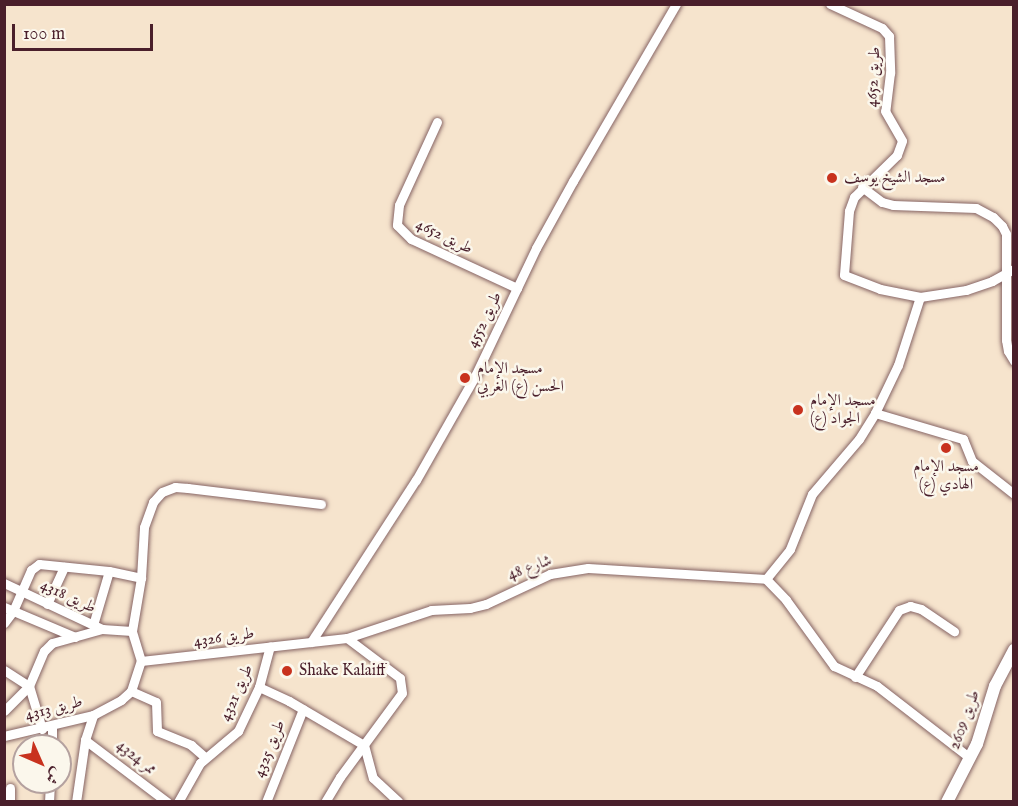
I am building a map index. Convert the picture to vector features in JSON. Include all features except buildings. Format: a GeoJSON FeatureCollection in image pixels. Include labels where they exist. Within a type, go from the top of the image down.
{"type":"FeatureCollection","features":[{"type":"Feature","properties":{"kind":"street","name":"طريق 4552"},"geometry":{"type":"LineString","coordinates":[[311,642],[416,480],[475,376],[573,180],[676,4]]}},
{"type":"Feature","properties":{"kind":"street","name":"طريق 4652"},"geometry":{"type":"LineString","coordinates":[[830,4],[882,28],[889,36],[890,73],[885,111],[902,141],[901,147],[897,154],[862,187]]}},
{"type":"Feature","properties":{"kind":"street","name":"طريق 4652"},"geometry":{"type":"LineString","coordinates":[[437,122],[399,205],[397,225],[411,239],[517,288]]}},
{"type":"Feature","properties":{"kind":"street"},"geometry":{"type":"LineString","coordinates":[[1010,270],[992,281],[966,290],[920,297],[880,289],[844,275],[849,211],[854,197],[862,187],[882,202],[893,205],[976,208],[993,217],[1006,234],[1010,270],[1006,340],[1008,351],[1014,361]]}},
{"type":"Feature","properties":{"kind":"street"},"geometry":{"type":"LineString","coordinates":[[920,297],[898,365],[875,413],[859,439],[812,494],[790,549],[766,579],[786,600],[834,666],[877,686],[969,757]]}},
{"type":"Feature","properties":{"kind":"street"},"geometry":{"type":"LineString","coordinates":[[875,413],[963,439],[972,461],[1014,494]]}},
{"type":"Feature","properties":{"kind":"street"},"geometry":{"type":"LineString","coordinates":[[205,758],[191,744],[157,731],[156,702],[131,690],[141,661],[132,631],[141,578],[144,527],[153,502],[162,492],[175,487],[321,504]]}},
{"type":"Feature","properties":{"kind":"street","name":"طريق 4318"},"geometry":{"type":"LineString","coordinates":[[4,622],[9,609],[22,592],[33,566],[39,564],[64,567]]}},
{"type":"Feature","properties":{"kind":"street"},"geometry":{"type":"LineString","coordinates":[[47,604],[64,567],[109,571],[141,578]]}},
{"type":"Feature","properties":{"kind":"street","name":"شارع 48"},"geometry":{"type":"LineString","coordinates":[[311,642],[347,638],[431,610],[470,608],[486,604],[550,574],[588,568],[766,579]]}},
{"type":"Feature","properties":{"kind":"street"},"geometry":{"type":"LineString","coordinates":[[93,625],[109,571]]}},
{"type":"Feature","properties":{"kind":"street","name":"طريق 4318"},"geometry":{"type":"LineString","coordinates":[[4,583],[102,629]]}},
{"type":"Feature","properties":{"kind":"street"},"geometry":{"type":"LineString","coordinates":[[855,677],[899,610],[910,606],[921,609],[954,632]]}},
{"type":"Feature","properties":{"kind":"street","name":"طريق 4318"},"geometry":{"type":"LineString","coordinates":[[9,609],[75,637]]}},
{"type":"Feature","properties":{"kind":"street"},"geometry":{"type":"LineString","coordinates":[[4,711],[28,686],[44,651],[52,643],[102,629],[132,631]]}},
{"type":"Feature","properties":{"kind":"street"},"geometry":{"type":"LineString","coordinates":[[325,801],[398,700],[403,685],[400,678],[347,638]]}},
{"type":"Feature","properties":{"kind":"street","name":"طريق 4326"},"geometry":{"type":"LineString","coordinates":[[141,661],[311,642]]}},
{"type":"Feature","properties":{"kind":"street","name":"طريق 4321"},"geometry":{"type":"LineString","coordinates":[[178,801],[205,758],[230,740],[238,731],[259,687],[270,646]]}},
{"type":"Feature","properties":{"kind":"street","name":"طريق 2609"},"geometry":{"type":"LineString","coordinates":[[947,801],[981,735],[998,679],[1014,650]]}},
{"type":"Feature","properties":{"kind":"street"},"geometry":{"type":"LineString","coordinates":[[4,670],[28,686],[42,729]]}},
{"type":"Feature","properties":{"kind":"street","name":"طريق 4325"},"geometry":{"type":"LineString","coordinates":[[259,687],[303,709],[364,745]]}},
{"type":"Feature","properties":{"kind":"street","name":"طريق 4313"},"geometry":{"type":"LineString","coordinates":[[5,736],[93,715],[121,700],[131,690]]}},
{"type":"Feature","properties":{"kind":"street","name":"طريق 4325"},"geometry":{"type":"LineString","coordinates":[[266,801],[303,709]]}},
{"type":"Feature","properties":{"kind":"street"},"geometry":{"type":"LineString","coordinates":[[76,801],[86,740],[93,715]]}},
{"type":"Feature","properties":{"kind":"street"},"geometry":{"type":"LineString","coordinates":[[52,726],[52,734]]}},
{"type":"Feature","properties":{"kind":"street","name":"ممر 4324"},"geometry":{"type":"LineString","coordinates":[[86,740],[166,801]]}},
{"type":"Feature","properties":{"kind":"street"},"geometry":{"type":"LineString","coordinates":[[364,745],[373,778],[399,801]]}},
{"type":"Feature","properties":{"kind":"street"},"geometry":{"type":"LineString","coordinates":[[10,788],[10,801]]}},
{"type":"Feature","properties":{"kind":"place","name":"مسجد الشيخ يوسف"},"geometry":{"type":"Point","coordinates":[832,178]}},
{"type":"Feature","properties":{"kind":"place","name":"مسجد الإمام الحسن (ع) الغربي"},"geometry":{"type":"Point","coordinates":[465,378]}},
{"type":"Feature","properties":{"kind":"place","name":"مسجد الإمام الجواد (ع)"},"geometry":{"type":"Point","coordinates":[798,410]}},
{"type":"Feature","properties":{"kind":"place","name":"مسجد الإمام الهادي (ع)"},"geometry":{"type":"Point","coordinates":[946,448]}},
{"type":"Feature","properties":{"kind":"place","name":"Shake Kalaiff"},"geometry":{"type":"Point","coordinates":[287,671]}}]}
